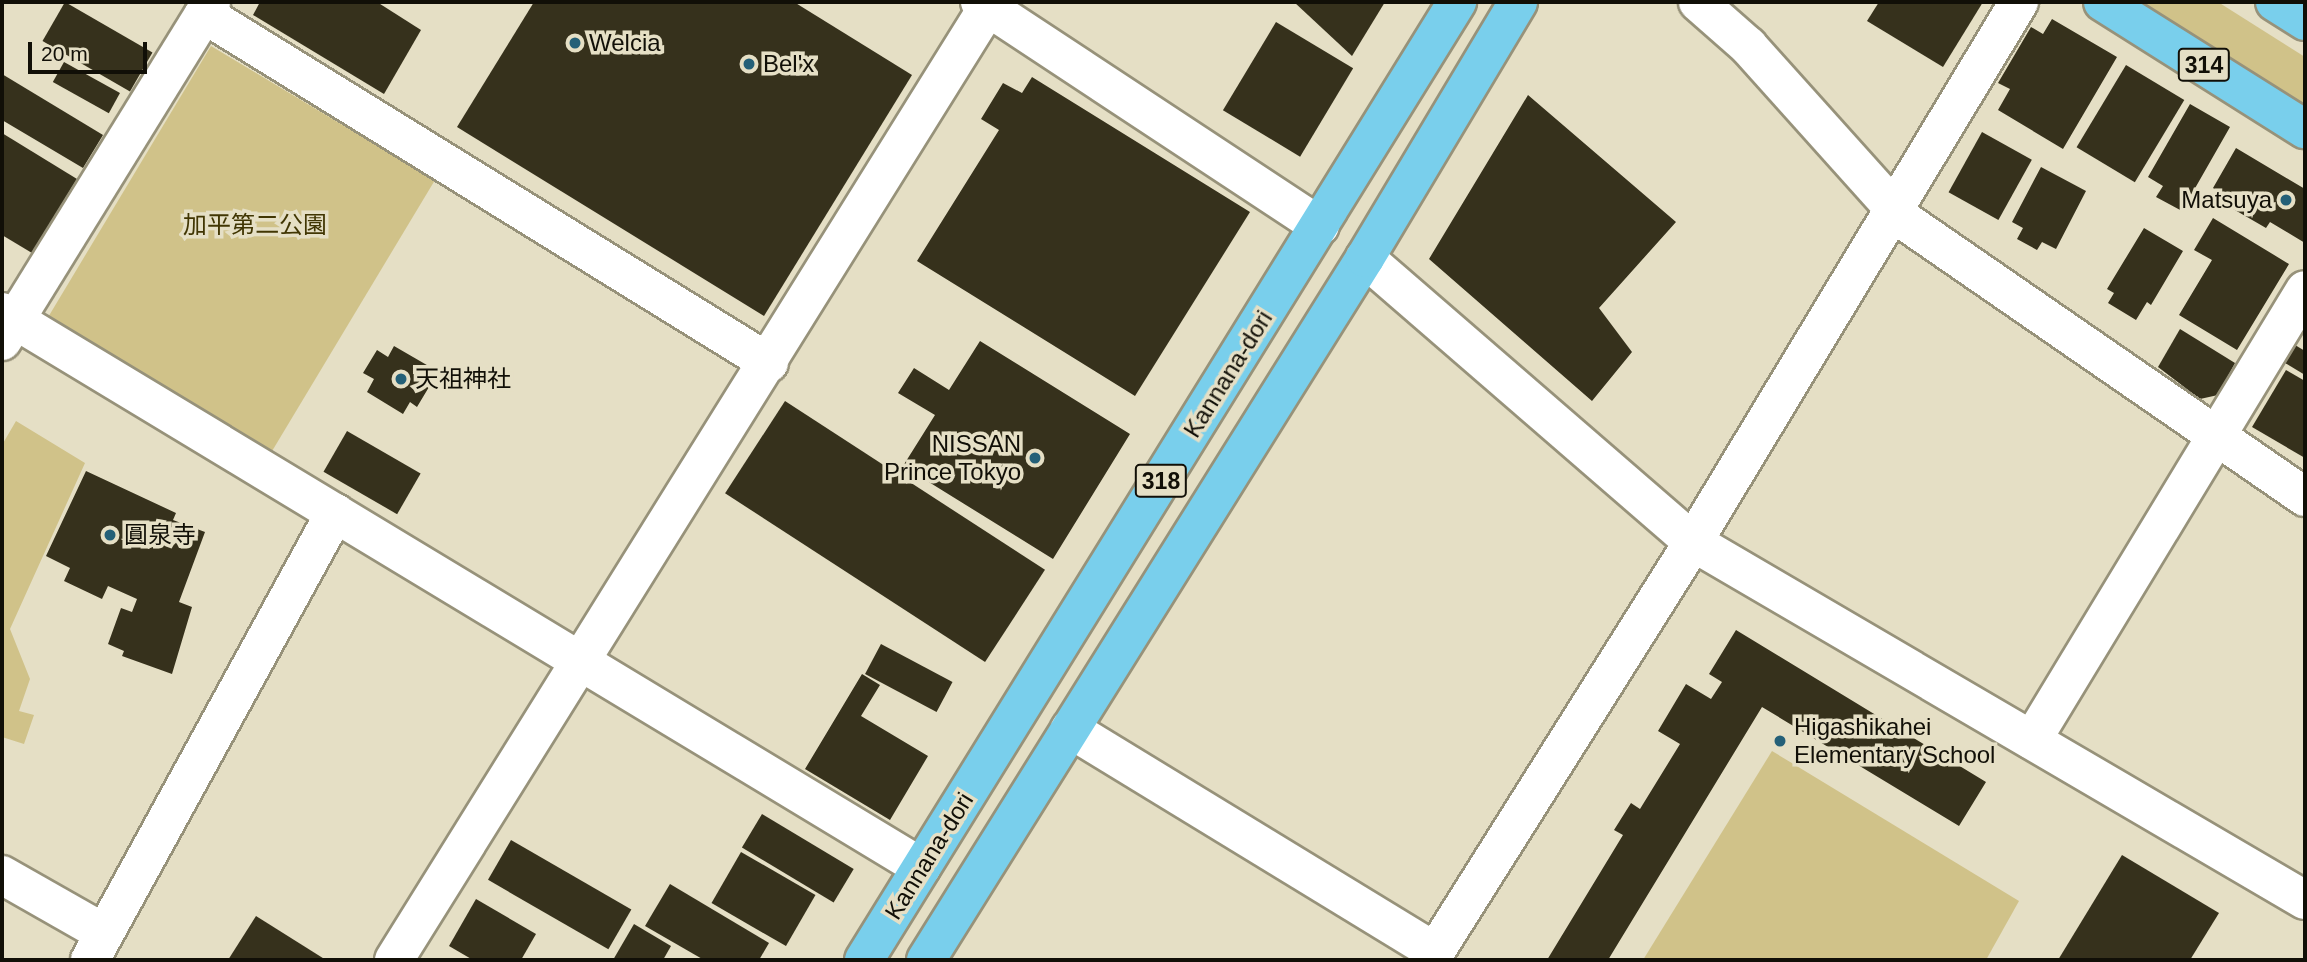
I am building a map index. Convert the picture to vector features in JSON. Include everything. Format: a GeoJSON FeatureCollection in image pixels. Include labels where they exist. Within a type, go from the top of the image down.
{"type":"FeatureCollection","features":[{"type":"Feature","properties":{"kind":"main road","name":"Kannana-dori"},"geometry":{"type":"LineString","coordinates":[[864,960],[1457,2]]}},
{"type":"Feature","properties":{"kind":"main road","name":"318"},"geometry":{"type":"LineString","coordinates":[[926,960],[1365,258],[1518,2]]}},
{"type":"Feature","properties":{"kind":"main road","name":"314"},"geometry":{"type":"LineString","coordinates":[[2103,2],[2305,129]]}},
{"type":"Feature","properties":{"kind":"main road"},"geometry":{"type":"LineString","coordinates":[[2275,2],[2305,20]]}},
{"type":"Feature","properties":{"kind":"street"},"geometry":{"type":"LineString","coordinates":[[1698,2],[1748,47],[1894,210],[2305,497]]}},
{"type":"Feature","properties":{"kind":"street"},"geometry":{"type":"LineString","coordinates":[[1070,729],[1432,956],[1693,542],[2020,2]]}},
{"type":"Feature","properties":{"kind":"street"},"geometry":{"type":"LineString","coordinates":[[394,960],[769,363],[987,3],[1320,226]]}},
{"type":"Feature","properties":{"kind":"street"},"geometry":{"type":"LineString","coordinates":[[769,363],[207,8],[6,324],[335,513],[581,665],[921,867]]}},
{"type":"Feature","properties":{"kind":"street"},"geometry":{"type":"LineString","coordinates":[[1365,258],[1693,542],[2305,900]]}},
{"type":"Feature","properties":{"kind":"street"},"geometry":{"type":"LineString","coordinates":[[2032,740],[2305,290]]}},
{"type":"Feature","properties":{"kind":"street"},"geometry":{"type":"LineString","coordinates":[[2,875],[97,947],[335,513]]}},
{"type":"Feature","properties":{"kind":"green space"},"geometry":{"type":"Polygon","coordinates":[[[2136,2],[2218,2],[2305,57],[2305,109],[2136,2]]]}},
{"type":"Feature","properties":{"kind":"green space","name":"加平第二公園"},"geometry":{"type":"Polygon","coordinates":[[[211,46],[435,180],[270,454],[47,319],[211,46]]]}},
{"type":"Feature","properties":{"kind":"green space"},"geometry":{"type":"Polygon","coordinates":[[[16,421],[85,463],[10,629],[30,679],[19,711],[34,715],[24,744],[2,737],[2,445],[16,421]]]}},
{"type":"Feature","properties":{"kind":"green space"},"geometry":{"type":"Polygon","coordinates":[[[1772,751],[2019,901],[1986,960],[1643,960],[1772,751]]]}},
{"type":"Feature","properties":{"kind":"building"},"geometry":{"type":"Polygon","coordinates":[[[65,2],[152,52],[130,91],[42,41],[65,2]]]}},
{"type":"Feature","properties":{"kind":"building"},"geometry":{"type":"Polygon","coordinates":[[[260,2],[377,2],[421,30],[384,94],[253,15],[260,2]]]}},
{"type":"Feature","properties":{"kind":"building"},"geometry":{"type":"Polygon","coordinates":[[[534,2],[794,2],[912,75],[764,316],[457,127],[534,2]]]}},
{"type":"Feature","properties":{"kind":"building"},"geometry":{"type":"Polygon","coordinates":[[[1294,2],[1385,2],[1352,56],[1294,2]]]}},
{"type":"Feature","properties":{"kind":"building"},"geometry":{"type":"Polygon","coordinates":[[[1879,2],[1983,2],[1943,67],[1867,21],[1879,2]]]}},
{"type":"Feature","properties":{"kind":"building"},"geometry":{"type":"Polygon","coordinates":[[[2052,19],[2117,57],[2063,149],[1998,110],[2010,89],[1998,83],[2031,27],[2043,34],[2052,19]]]}},
{"type":"Feature","properties":{"kind":"building"},"geometry":{"type":"Polygon","coordinates":[[[1276,22],[1353,68],[1300,157],[1223,110],[1276,22]]]}},
{"type":"Feature","properties":{"kind":"building"},"geometry":{"type":"Polygon","coordinates":[[[64,62],[120,93],[109,113],[53,82],[64,62]]]}},
{"type":"Feature","properties":{"kind":"building"},"geometry":{"type":"Polygon","coordinates":[[[2126,65],[2184,100],[2135,182],[2077,147],[2126,65]]]}},
{"type":"Feature","properties":{"kind":"building"},"geometry":{"type":"Polygon","coordinates":[[[2,74],[103,135],[83,168],[2,120],[2,74]]]}},
{"type":"Feature","properties":{"kind":"building"},"geometry":{"type":"Polygon","coordinates":[[[1032,77],[1250,212],[1135,396],[917,261],[999,130],[981,119],[1003,83],[1022,93],[1032,77]]]}},
{"type":"Feature","properties":{"kind":"building"},"geometry":{"type":"Polygon","coordinates":[[[1528,95],[1676,222],[1599,308],[1632,352],[1592,401],[1429,259],[1528,95]]]}},
{"type":"Feature","properties":{"kind":"building"},"geometry":{"type":"Polygon","coordinates":[[[2190,104],[2230,127],[2182,211],[2156,197],[2163,186],[2148,177],[2190,104]]]}},
{"type":"Feature","properties":{"kind":"building"},"geometry":{"type":"Polygon","coordinates":[[[1982,132],[2032,160],[1998,220],[1949,192],[1982,132]]]}},
{"type":"Feature","properties":{"kind":"building"},"geometry":{"type":"Polygon","coordinates":[[[2,133],[77,179],[32,253],[2,235],[2,133]]]}},
{"type":"Feature","properties":{"kind":"building"},"geometry":{"type":"Polygon","coordinates":[[[2236,148],[2305,189],[2305,243],[2270,222],[2266,228],[2228,206],[2232,200],[2213,188],[2236,148]]]}},
{"type":"Feature","properties":{"kind":"building"},"geometry":{"type":"Polygon","coordinates":[[[2041,167],[2086,191],[2056,249],[2042,242],[2037,250],[2017,239],[2023,228],[2012,222],[2041,167]]]}},
{"type":"Feature","properties":{"kind":"building"},"geometry":{"type":"Polygon","coordinates":[[[2213,218],[2289,264],[2237,350],[2179,315],[2212,260],[2194,250],[2213,218]]]}},
{"type":"Feature","properties":{"kind":"building"},"geometry":{"type":"Polygon","coordinates":[[[2144,228],[2183,251],[2151,305],[2147,302],[2136,320],[2108,303],[2114,293],[2107,289],[2144,228]]]}},
{"type":"Feature","properties":{"kind":"building"},"geometry":{"type":"Polygon","coordinates":[[[2180,329],[2235,363],[2218,395],[2200,399],[2158,367],[2180,329]]]}},
{"type":"Feature","properties":{"kind":"building"},"geometry":{"type":"Polygon","coordinates":[[[980,341],[1130,434],[1053,559],[903,466],[935,415],[898,393],[914,368],[949,390],[980,341]]]}},
{"type":"Feature","properties":{"kind":"building"},"geometry":{"type":"Polygon","coordinates":[[[2295,345],[2305,351],[2305,375],[2285,363],[2295,345]]]}},
{"type":"Feature","properties":{"kind":"building"},"geometry":{"type":"Polygon","coordinates":[[[394,346],[432,368],[426,379],[432,382],[417,407],[410,402],[403,414],[367,392],[374,379],[363,373],[377,350],[388,357],[394,346]]]}},
{"type":"Feature","properties":{"kind":"building"},"geometry":{"type":"Polygon","coordinates":[[[2286,370],[2305,381],[2305,458],[2252,427],[2286,370]]]}},
{"type":"Feature","properties":{"kind":"building"},"geometry":{"type":"Polygon","coordinates":[[[785,401],[1045,570],[985,662],[725,493],[785,401]]]}},
{"type":"Feature","properties":{"kind":"building"},"geometry":{"type":"Polygon","coordinates":[[[347,431],[421,474],[397,514],[324,472],[347,431]]]}},
{"type":"Feature","properties":{"kind":"building"},"geometry":{"type":"Polygon","coordinates":[[[86,471],[176,513],[173,520],[205,532],[179,602],[192,607],[172,674],[122,656],[124,651],[108,644],[121,608],[132,612],[137,599],[108,586],[102,599],[64,581],[70,568],[46,556],[86,471]]]}},
{"type":"Feature","properties":{"kind":"building"},"geometry":{"type":"Polygon","coordinates":[[[1736,630],[1986,782],[1959,826],[1762,707],[1608,960],[1547,960],[1623,835],[1614,830],[1631,803],[1640,809],[1680,744],[1658,731],[1686,684],[1711,699],[1722,682],[1709,674],[1736,630]]]}},
{"type":"Feature","properties":{"kind":"building"},"geometry":{"type":"Polygon","coordinates":[[[881,644],[953,682],[937,712],[865,674],[881,644]]]}},
{"type":"Feature","properties":{"kind":"building"},"geometry":{"type":"Polygon","coordinates":[[[862,674],[880,685],[861,716],[928,756],[890,820],[805,769],[862,674]]]}},
{"type":"Feature","properties":{"kind":"building"},"geometry":{"type":"Polygon","coordinates":[[[762,814],[854,869],[834,903],[742,847],[762,814]]]}},
{"type":"Feature","properties":{"kind":"building"},"geometry":{"type":"Polygon","coordinates":[[[511,840],[631,910],[608,949],[488,880],[511,840]]]}},
{"type":"Feature","properties":{"kind":"building"},"geometry":{"type":"Polygon","coordinates":[[[741,852],[815,895],[786,946],[712,903],[741,852]]]}},
{"type":"Feature","properties":{"kind":"building"},"geometry":{"type":"Polygon","coordinates":[[[2122,855],[2219,913],[2190,960],[2058,960],[2122,855]]]}},
{"type":"Feature","properties":{"kind":"building"},"geometry":{"type":"Polygon","coordinates":[[[670,884],[769,943],[759,960],[704,960],[645,926],[670,884]]]}},
{"type":"Feature","properties":{"kind":"building"},"geometry":{"type":"Polygon","coordinates":[[[476,899],[536,934],[521,960],[473,960],[449,946],[476,899]]]}},
{"type":"Feature","properties":{"kind":"building"},"geometry":{"type":"Polygon","coordinates":[[[256,916],[326,960],[228,960],[256,916]]]}},
{"type":"Feature","properties":{"kind":"building"},"geometry":{"type":"Polygon","coordinates":[[[634,924],[671,946],[663,960],[613,960],[634,924]]]}},
{"type":"Feature","properties":{"kind":"place","name":"Welcia"},"geometry":{"type":"Point","coordinates":[575,43]}},
{"type":"Feature","properties":{"kind":"place","name":"Bel'x"},"geometry":{"type":"Point","coordinates":[749,64]}},
{"type":"Feature","properties":{"kind":"place","name":"Matsuya"},"geometry":{"type":"Point","coordinates":[2286,200]}},
{"type":"Feature","properties":{"kind":"place","name":"天祖神社"},"geometry":{"type":"Point","coordinates":[401,379]}},
{"type":"Feature","properties":{"kind":"place","name":"NISSAN Prince Tokyo"},"geometry":{"type":"Point","coordinates":[1035,458]}},
{"type":"Feature","properties":{"kind":"place","name":"圓泉寺"},"geometry":{"type":"Point","coordinates":[110,535]}},
{"type":"Feature","properties":{"kind":"place","name":"Higashikahei Elementary School"},"geometry":{"type":"Point","coordinates":[1780,741]}}]}
